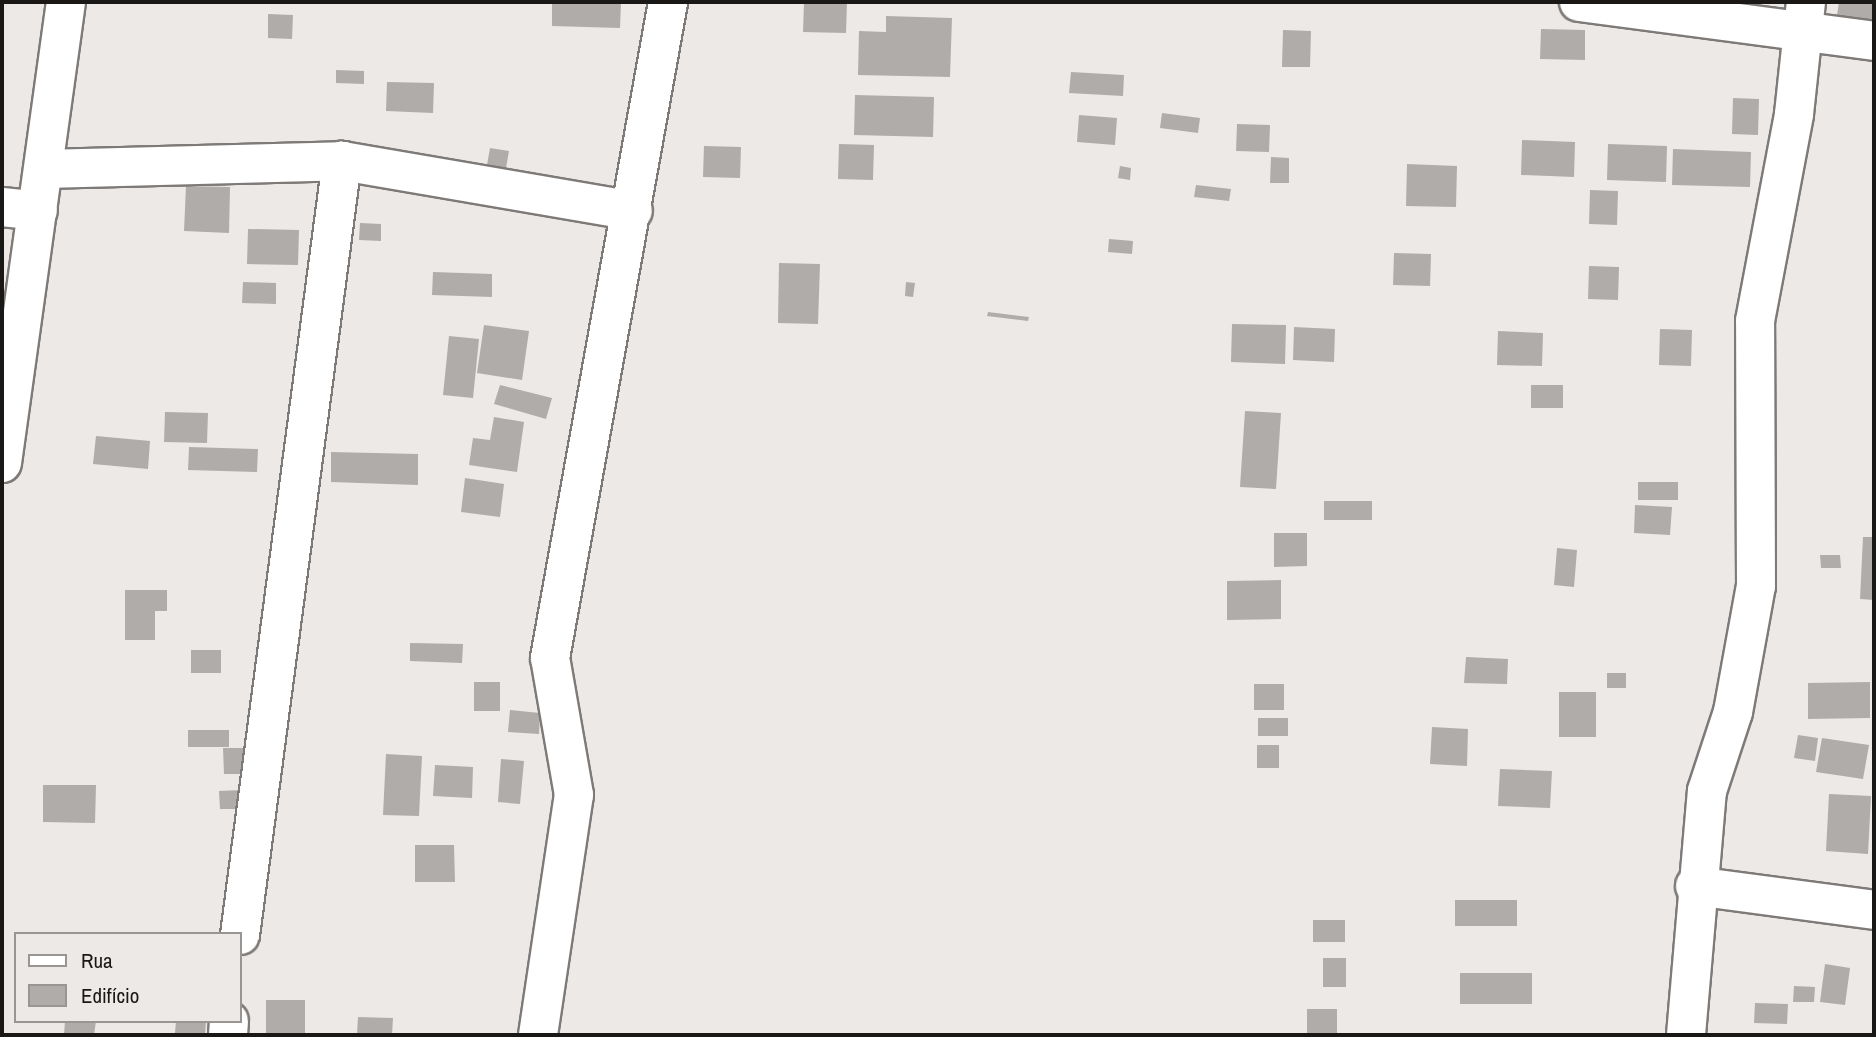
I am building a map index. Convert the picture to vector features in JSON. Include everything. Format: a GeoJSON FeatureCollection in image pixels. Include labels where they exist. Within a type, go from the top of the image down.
{"type":"FeatureCollection","features":[{"type":"Feature","properties":{"kind":"street"},"geometry":{"type":"LineString","coordinates":[[2,463],[20,209],[44,169],[66,2]]}},
{"type":"Feature","properties":{"kind":"street"},"geometry":{"type":"LineString","coordinates":[[538,1035],[574,795],[550,658],[633,211],[668,2]]}},
{"type":"Feature","properties":{"kind":"street"},"geometry":{"type":"LineString","coordinates":[[1579,2],[1804,18],[1874,41]]}},
{"type":"Feature","properties":{"kind":"street"},"geometry":{"type":"LineString","coordinates":[[1686,1035],[1695,886],[1707,791],[1733,712],[1756,586],[1755,321],[1794,114],[1804,18]]}},
{"type":"Feature","properties":{"kind":"street"},"geometry":{"type":"LineString","coordinates":[[44,169],[342,161],[633,211]]}},
{"type":"Feature","properties":{"kind":"street"},"geometry":{"type":"LineString","coordinates":[[240,932],[342,161]]}},
{"type":"Feature","properties":{"kind":"street"},"geometry":{"type":"LineString","coordinates":[[1695,886],[1874,910]]}},
{"type":"Feature","properties":{"kind":"building"},"geometry":{"type":"Polygon","coordinates":[[[552,2],[621,2],[620,28],[552,26],[552,2]]]}},
{"type":"Feature","properties":{"kind":"building"},"geometry":{"type":"Polygon","coordinates":[[[804,2],[847,2],[846,33],[803,32],[804,2]]]}},
{"type":"Feature","properties":{"kind":"building"},"geometry":{"type":"Polygon","coordinates":[[[1839,2],[1874,2],[1874,27],[1836,22],[1839,2]]]}},
{"type":"Feature","properties":{"kind":"building"},"geometry":{"type":"Polygon","coordinates":[[[268,14],[293,15],[292,39],[268,38],[268,14]]]}},
{"type":"Feature","properties":{"kind":"building"},"geometry":{"type":"Polygon","coordinates":[[[886,16],[952,18],[950,77],[858,75],[859,31],[886,32],[886,16]]]}},
{"type":"Feature","properties":{"kind":"building"},"geometry":{"type":"Polygon","coordinates":[[[1541,29],[1585,30],[1585,60],[1540,59],[1541,29]]]}},
{"type":"Feature","properties":{"kind":"building"},"geometry":{"type":"Polygon","coordinates":[[[1283,30],[1311,31],[1310,67],[1282,67],[1283,30]]]}},
{"type":"Feature","properties":{"kind":"building"},"geometry":{"type":"Polygon","coordinates":[[[336,70],[364,71],[364,84],[336,83],[336,70]]]}},
{"type":"Feature","properties":{"kind":"building"},"geometry":{"type":"Polygon","coordinates":[[[1071,72],[1124,75],[1123,96],[1069,93],[1071,72]]]}},
{"type":"Feature","properties":{"kind":"building"},"geometry":{"type":"Polygon","coordinates":[[[387,82],[434,83],[433,113],[386,111],[387,82]]]}},
{"type":"Feature","properties":{"kind":"building"},"geometry":{"type":"Polygon","coordinates":[[[855,95],[934,97],[933,137],[854,135],[855,95]]]}},
{"type":"Feature","properties":{"kind":"building"},"geometry":{"type":"Polygon","coordinates":[[[1733,98],[1759,99],[1758,135],[1732,134],[1733,98]]]}},
{"type":"Feature","properties":{"kind":"building"},"geometry":{"type":"Polygon","coordinates":[[[1162,113],[1200,118],[1198,133],[1160,128],[1162,113]]]}},
{"type":"Feature","properties":{"kind":"building"},"geometry":{"type":"Polygon","coordinates":[[[1079,115],[1117,118],[1115,145],[1077,142],[1079,115]]]}},
{"type":"Feature","properties":{"kind":"building"},"geometry":{"type":"Polygon","coordinates":[[[1237,124],[1270,125],[1269,152],[1236,151],[1237,124]]]}},
{"type":"Feature","properties":{"kind":"building"},"geometry":{"type":"Polygon","coordinates":[[[1522,140],[1575,142],[1574,177],[1521,175],[1522,140]]]}},
{"type":"Feature","properties":{"kind":"building"},"geometry":{"type":"Polygon","coordinates":[[[839,144],[874,145],[873,180],[838,179],[839,144]]]}},
{"type":"Feature","properties":{"kind":"building"},"geometry":{"type":"Polygon","coordinates":[[[1608,144],[1667,146],[1666,182],[1607,180],[1608,144]]]}},
{"type":"Feature","properties":{"kind":"building"},"geometry":{"type":"Polygon","coordinates":[[[704,146],[741,147],[740,178],[703,177],[704,146]]]}},
{"type":"Feature","properties":{"kind":"building"},"geometry":{"type":"Polygon","coordinates":[[[490,148],[509,151],[506,168],[487,165],[490,148]]]}},
{"type":"Feature","properties":{"kind":"building"},"geometry":{"type":"Polygon","coordinates":[[[1673,149],[1751,152],[1750,187],[1672,185],[1673,149]]]}},
{"type":"Feature","properties":{"kind":"building"},"geometry":{"type":"Polygon","coordinates":[[[1271,157],[1289,158],[1289,183],[1270,183],[1271,157]]]}},
{"type":"Feature","properties":{"kind":"building"},"geometry":{"type":"Polygon","coordinates":[[[1407,164],[1457,166],[1456,207],[1406,206],[1407,164]]]}},
{"type":"Feature","properties":{"kind":"building"},"geometry":{"type":"Polygon","coordinates":[[[1120,166],[1131,168],[1130,180],[1118,178],[1120,166]]]}},
{"type":"Feature","properties":{"kind":"building"},"geometry":{"type":"Polygon","coordinates":[[[1196,185],[1231,189],[1229,201],[1194,197],[1196,185]]]}},
{"type":"Feature","properties":{"kind":"building"},"geometry":{"type":"Polygon","coordinates":[[[186,186],[230,187],[229,233],[184,231],[186,186]]]}},
{"type":"Feature","properties":{"kind":"building"},"geometry":{"type":"Polygon","coordinates":[[[1590,190],[1618,191],[1617,225],[1589,224],[1590,190]]]}},
{"type":"Feature","properties":{"kind":"building"},"geometry":{"type":"Polygon","coordinates":[[[360,223],[381,224],[381,241],[359,240],[360,223]]]}},
{"type":"Feature","properties":{"kind":"building"},"geometry":{"type":"Polygon","coordinates":[[[248,229],[299,230],[298,265],[247,264],[248,229]]]}},
{"type":"Feature","properties":{"kind":"building"},"geometry":{"type":"Polygon","coordinates":[[[1109,239],[1133,241],[1132,254],[1108,252],[1109,239]]]}},
{"type":"Feature","properties":{"kind":"building"},"geometry":{"type":"Polygon","coordinates":[[[1394,253],[1431,254],[1430,286],[1393,285],[1394,253]]]}},
{"type":"Feature","properties":{"kind":"building"},"geometry":{"type":"Polygon","coordinates":[[[779,263],[820,264],[818,324],[778,323],[779,263]]]}},
{"type":"Feature","properties":{"kind":"building"},"geometry":{"type":"Polygon","coordinates":[[[1589,266],[1619,267],[1618,300],[1588,299],[1589,266]]]}},
{"type":"Feature","properties":{"kind":"building"},"geometry":{"type":"Polygon","coordinates":[[[433,272],[492,274],[492,297],[432,295],[433,272]]]}},
{"type":"Feature","properties":{"kind":"building"},"geometry":{"type":"Polygon","coordinates":[[[243,282],[276,283],[276,304],[242,303],[243,282]]]}},
{"type":"Feature","properties":{"kind":"building"},"geometry":{"type":"Polygon","coordinates":[[[906,282],[915,283],[913,297],[905,296],[906,282]]]}},
{"type":"Feature","properties":{"kind":"building"},"geometry":{"type":"Polygon","coordinates":[[[988,312],[1029,317],[1028,321],[987,316],[988,312]]]}},
{"type":"Feature","properties":{"kind":"building"},"geometry":{"type":"Polygon","coordinates":[[[1232,324],[1286,325],[1285,364],[1231,362],[1232,324]]]}},
{"type":"Feature","properties":{"kind":"building"},"geometry":{"type":"Polygon","coordinates":[[[484,325],[529,331],[522,380],[477,373],[484,325]]]}},
{"type":"Feature","properties":{"kind":"building"},"geometry":{"type":"Polygon","coordinates":[[[1294,327],[1335,329],[1334,362],[1293,360],[1294,327]]]}},
{"type":"Feature","properties":{"kind":"building"},"geometry":{"type":"Polygon","coordinates":[[[1660,329],[1692,330],[1691,366],[1659,365],[1660,329]]]}},
{"type":"Feature","properties":{"kind":"building"},"geometry":{"type":"Polygon","coordinates":[[[1498,331],[1543,333],[1542,366],[1497,365],[1498,331]]]}},
{"type":"Feature","properties":{"kind":"building"},"geometry":{"type":"Polygon","coordinates":[[[449,336],[479,339],[473,398],[443,395],[449,336]]]}},
{"type":"Feature","properties":{"kind":"building"},"geometry":{"type":"Polygon","coordinates":[[[500,385],[552,398],[546,419],[494,404],[500,385]]]}},
{"type":"Feature","properties":{"kind":"building"},"geometry":{"type":"Polygon","coordinates":[[[1531,385],[1563,385],[1563,408],[1531,408],[1531,385]]]}},
{"type":"Feature","properties":{"kind":"building"},"geometry":{"type":"Polygon","coordinates":[[[1245,411],[1281,413],[1276,489],[1240,487],[1245,411]]]}},
{"type":"Feature","properties":{"kind":"building"},"geometry":{"type":"Polygon","coordinates":[[[165,412],[208,413],[207,443],[164,442],[165,412]]]}},
{"type":"Feature","properties":{"kind":"building"},"geometry":{"type":"Polygon","coordinates":[[[494,417],[524,422],[517,472],[469,465],[473,438],[490,440],[494,417]]]}},
{"type":"Feature","properties":{"kind":"building"},"geometry":{"type":"Polygon","coordinates":[[[96,436],[150,441],[148,469],[93,464],[96,436]]]}},
{"type":"Feature","properties":{"kind":"building"},"geometry":{"type":"Polygon","coordinates":[[[189,447],[258,449],[257,472],[188,470],[189,447]]]}},
{"type":"Feature","properties":{"kind":"building"},"geometry":{"type":"Polygon","coordinates":[[[331,452],[418,454],[418,485],[331,482],[331,452]]]}},
{"type":"Feature","properties":{"kind":"building"},"geometry":{"type":"Polygon","coordinates":[[[465,478],[504,484],[500,517],[461,512],[465,478]]]}},
{"type":"Feature","properties":{"kind":"building"},"geometry":{"type":"Polygon","coordinates":[[[1638,482],[1678,482],[1678,500],[1638,500],[1638,482]]]}},
{"type":"Feature","properties":{"kind":"building"},"geometry":{"type":"Polygon","coordinates":[[[1324,501],[1372,501],[1372,520],[1324,520],[1324,501]]]}},
{"type":"Feature","properties":{"kind":"building"},"geometry":{"type":"Polygon","coordinates":[[[1635,505],[1672,507],[1670,535],[1634,533],[1635,505]]]}},
{"type":"Feature","properties":{"kind":"building"},"geometry":{"type":"Polygon","coordinates":[[[1274,533],[1307,533],[1307,566],[1274,567],[1274,533]]]}},
{"type":"Feature","properties":{"kind":"building"},"geometry":{"type":"Polygon","coordinates":[[[1863,537],[1874,537],[1874,600],[1860,599],[1863,537]]]}},
{"type":"Feature","properties":{"kind":"building"},"geometry":{"type":"Polygon","coordinates":[[[1557,548],[1577,550],[1574,587],[1554,585],[1557,548]]]}},
{"type":"Feature","properties":{"kind":"building"},"geometry":{"type":"Polygon","coordinates":[[[1820,555],[1840,555],[1841,568],[1821,568],[1820,555]]]}},
{"type":"Feature","properties":{"kind":"building"},"geometry":{"type":"Polygon","coordinates":[[[1281,580],[1281,619],[1227,620],[1227,581],[1281,580]]]}},
{"type":"Feature","properties":{"kind":"building"},"geometry":{"type":"Polygon","coordinates":[[[125,590],[167,590],[167,611],[155,611],[155,640],[125,640],[125,590]]]}},
{"type":"Feature","properties":{"kind":"building"},"geometry":{"type":"Polygon","coordinates":[[[410,643],[463,644],[462,663],[410,661],[410,643]]]}},
{"type":"Feature","properties":{"kind":"building"},"geometry":{"type":"Polygon","coordinates":[[[191,650],[221,650],[221,673],[191,673],[191,650]]]}},
{"type":"Feature","properties":{"kind":"building"},"geometry":{"type":"Polygon","coordinates":[[[1466,657],[1508,659],[1507,684],[1464,683],[1466,657]]]}},
{"type":"Feature","properties":{"kind":"building"},"geometry":{"type":"Polygon","coordinates":[[[1607,673],[1626,673],[1626,688],[1607,688],[1607,673]]]}},
{"type":"Feature","properties":{"kind":"building"},"geometry":{"type":"Polygon","coordinates":[[[474,682],[500,682],[500,711],[474,711],[474,682]]]}},
{"type":"Feature","properties":{"kind":"building"},"geometry":{"type":"Polygon","coordinates":[[[1870,682],[1870,718],[1808,719],[1808,683],[1870,682]]]}},
{"type":"Feature","properties":{"kind":"building"},"geometry":{"type":"Polygon","coordinates":[[[1254,684],[1284,684],[1284,710],[1254,710],[1254,684]]]}},
{"type":"Feature","properties":{"kind":"building"},"geometry":{"type":"Polygon","coordinates":[[[1559,692],[1596,692],[1596,737],[1559,737],[1559,692]]]}},
{"type":"Feature","properties":{"kind":"building"},"geometry":{"type":"Polygon","coordinates":[[[510,710],[540,713],[539,734],[508,732],[510,710]]]}},
{"type":"Feature","properties":{"kind":"building"},"geometry":{"type":"Polygon","coordinates":[[[1258,718],[1288,718],[1288,736],[1258,736],[1258,718]]]}},
{"type":"Feature","properties":{"kind":"building"},"geometry":{"type":"Polygon","coordinates":[[[1432,727],[1468,729],[1467,766],[1430,764],[1432,727]]]}},
{"type":"Feature","properties":{"kind":"building"},"geometry":{"type":"Polygon","coordinates":[[[188,730],[229,730],[229,747],[188,747],[188,730]]]}},
{"type":"Feature","properties":{"kind":"building"},"geometry":{"type":"Polygon","coordinates":[[[1798,735],[1818,738],[1815,761],[1794,758],[1798,735]]]}},
{"type":"Feature","properties":{"kind":"building"},"geometry":{"type":"Polygon","coordinates":[[[1822,738],[1869,745],[1863,779],[1816,772],[1822,738]]]}},
{"type":"Feature","properties":{"kind":"building"},"geometry":{"type":"Polygon","coordinates":[[[1257,745],[1279,745],[1279,768],[1257,768],[1257,745]]]}},
{"type":"Feature","properties":{"kind":"building"},"geometry":{"type":"Polygon","coordinates":[[[223,748],[243,748],[243,774],[224,774],[223,748]]]}},
{"type":"Feature","properties":{"kind":"building"},"geometry":{"type":"Polygon","coordinates":[[[386,754],[422,756],[419,816],[383,815],[386,754]]]}},
{"type":"Feature","properties":{"kind":"building"},"geometry":{"type":"Polygon","coordinates":[[[501,759],[524,761],[520,804],[498,802],[501,759]]]}},
{"type":"Feature","properties":{"kind":"building"},"geometry":{"type":"Polygon","coordinates":[[[435,765],[473,767],[472,798],[433,796],[435,765]]]}},
{"type":"Feature","properties":{"kind":"building"},"geometry":{"type":"Polygon","coordinates":[[[1500,769],[1552,771],[1550,808],[1498,806],[1500,769]]]}},
{"type":"Feature","properties":{"kind":"building"},"geometry":{"type":"Polygon","coordinates":[[[43,785],[96,785],[95,823],[43,822],[43,785]]]}},
{"type":"Feature","properties":{"kind":"building"},"geometry":{"type":"Polygon","coordinates":[[[242,790],[242,809],[220,809],[219,791],[242,790]]]}},
{"type":"Feature","properties":{"kind":"building"},"geometry":{"type":"Polygon","coordinates":[[[1829,794],[1871,796],[1868,854],[1826,851],[1829,794]]]}},
{"type":"Feature","properties":{"kind":"building"},"geometry":{"type":"Polygon","coordinates":[[[415,845],[454,845],[455,882],[415,882],[415,845]]]}},
{"type":"Feature","properties":{"kind":"building"},"geometry":{"type":"Polygon","coordinates":[[[1455,900],[1517,900],[1517,926],[1455,926],[1455,900]]]}},
{"type":"Feature","properties":{"kind":"building"},"geometry":{"type":"Polygon","coordinates":[[[1313,920],[1345,920],[1345,942],[1313,942],[1313,920]]]}},
{"type":"Feature","properties":{"kind":"building"},"geometry":{"type":"Polygon","coordinates":[[[1323,958],[1346,958],[1346,987],[1323,987],[1323,958]]]}},
{"type":"Feature","properties":{"kind":"building"},"geometry":{"type":"Polygon","coordinates":[[[1825,964],[1850,968],[1845,1005],[1820,1002],[1825,964]]]}},
{"type":"Feature","properties":{"kind":"building"},"geometry":{"type":"Polygon","coordinates":[[[1460,973],[1532,973],[1532,1004],[1460,1004],[1460,973]]]}},
{"type":"Feature","properties":{"kind":"building"},"geometry":{"type":"Polygon","coordinates":[[[1794,986],[1815,987],[1814,1002],[1793,1002],[1794,986]]]}},
{"type":"Feature","properties":{"kind":"building"},"geometry":{"type":"Polygon","coordinates":[[[266,1000],[305,1000],[305,1035],[266,1035],[266,1000]]]}},
{"type":"Feature","properties":{"kind":"building"},"geometry":{"type":"Polygon","coordinates":[[[1755,1003],[1788,1004],[1787,1024],[1754,1023],[1755,1003]]]}},
{"type":"Feature","properties":{"kind":"building"},"geometry":{"type":"Polygon","coordinates":[[[1307,1009],[1337,1009],[1337,1035],[1307,1035],[1307,1009]]]}},
{"type":"Feature","properties":{"kind":"building"},"geometry":{"type":"Polygon","coordinates":[[[358,1017],[393,1018],[392,1035],[357,1035],[358,1017]]]}},
{"type":"Feature","properties":{"kind":"building"},"geometry":{"type":"Polygon","coordinates":[[[65,1023],[96,1023],[94,1035],[64,1035],[65,1023]]]}},
{"type":"Feature","properties":{"kind":"building"},"geometry":{"type":"Polygon","coordinates":[[[176,1023],[206,1023],[205,1035],[175,1033],[176,1023]]]}}]}
